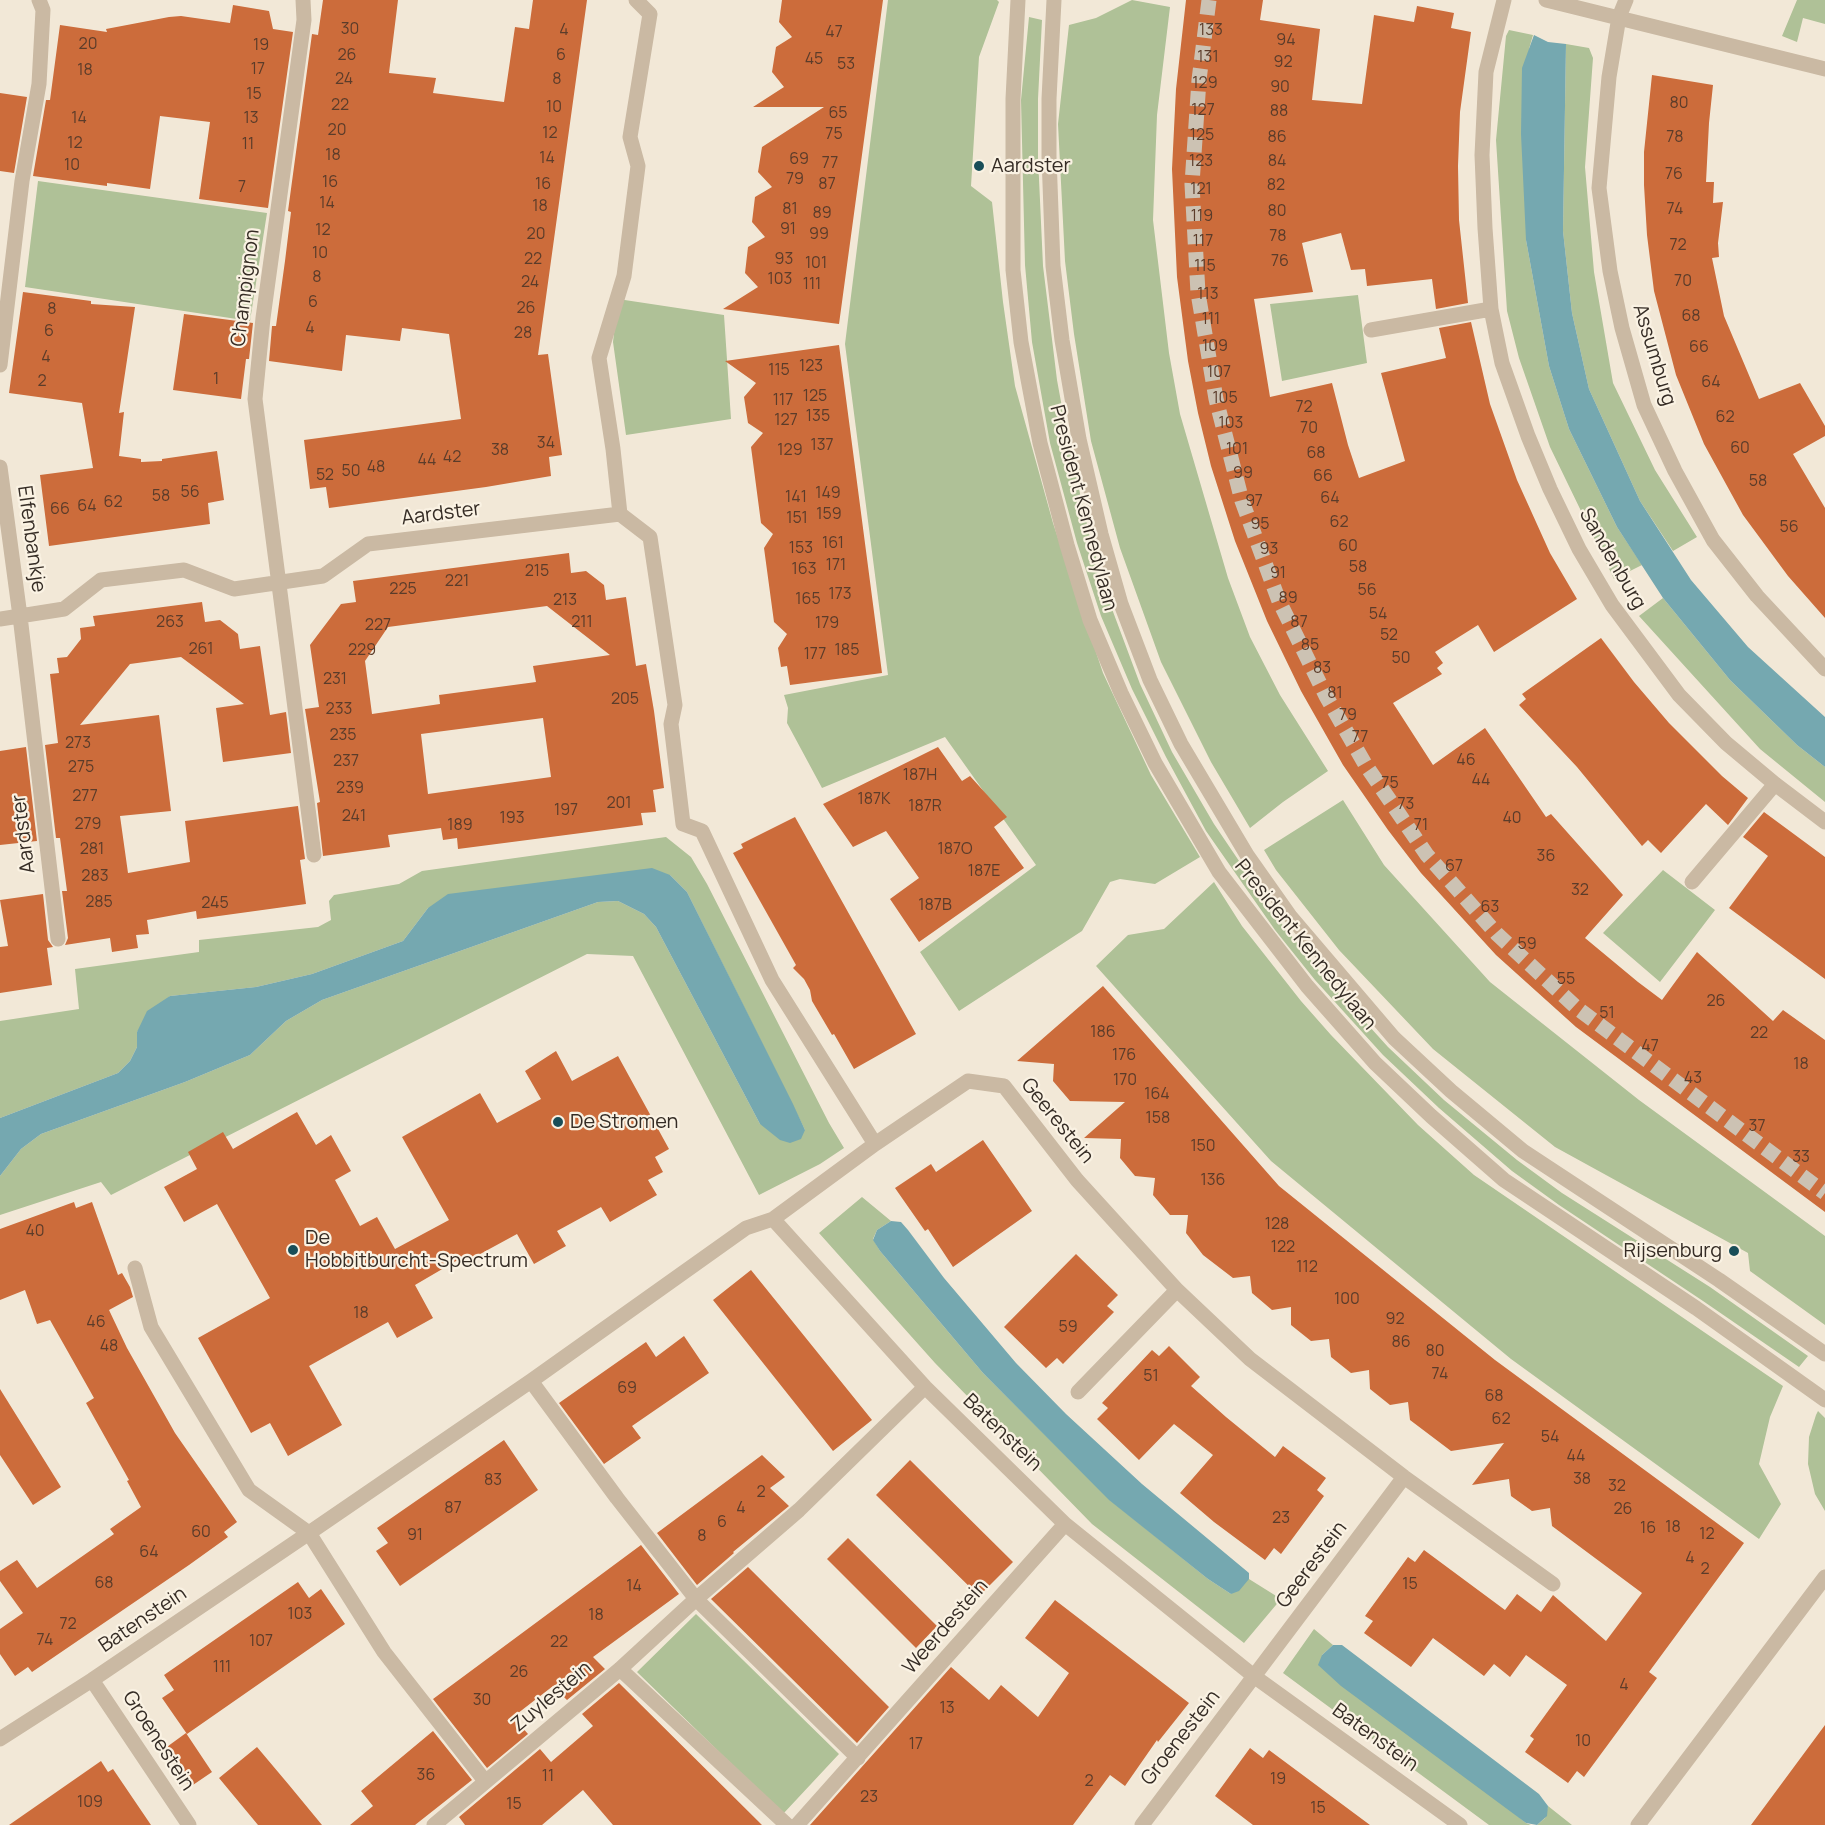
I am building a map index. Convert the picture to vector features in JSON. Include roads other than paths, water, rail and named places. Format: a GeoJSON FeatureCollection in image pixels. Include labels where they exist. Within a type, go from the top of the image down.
{"type":"FeatureCollection","features":[{"type":"Feature","properties":{"kind":"street"},"geometry":{"type":"LineString","coordinates":[[0,365],[22,181],[39,84],[43,10],[39,0]]}},
{"type":"Feature","properties":{"kind":"street","name":"Champignon"},"geometry":{"type":"LineString","coordinates":[[278,581],[255,399],[263,318],[304,20],[303,0]]}},
{"type":"Feature","properties":{"kind":"street"},"geometry":{"type":"LineString","coordinates":[[636,0],[650,14],[630,137],[638,166],[624,276],[599,358],[614,449],[620,514],[650,537],[675,705],[671,724],[683,824],[702,831],[772,980],[875,1144]]}},
{"type":"Feature","properties":{"kind":"street","name":"President Kennedylaan"},"geometry":{"type":"LineString","coordinates":[[1018,0],[1012,99],[1013,270],[1021,342],[1040,443],[1090,620],[1121,693],[1161,772],[1219,872],[1265,935],[1367,1054],[1407,1093],[1504,1180],[1696,1308],[1825,1400]]}},
{"type":"Feature","properties":{"kind":"street","name":"President Kennedylaan"},"geometry":{"type":"LineString","coordinates":[[1054,0],[1049,99],[1049,156],[1053,266],[1062,340],[1079,439],[1101,534],[1121,604],[1150,680],[1181,744],[1247,855],[1290,916],[1394,1038],[1451,1091],[1522,1151],[1709,1274],[1825,1354]]}},
{"type":"Feature","properties":{"kind":"street","name":"Sandenburg"},"geometry":{"type":"LineString","coordinates":[[1504,0],[1486,72],[1482,155],[1491,309],[1502,363],[1550,489],[1579,549],[1611,606],[1679,695],[1726,743],[1825,822]]}},
{"type":"Feature","properties":{"kind":"street"},"geometry":{"type":"LineString","coordinates":[[1546,0],[1825,69]]}},
{"type":"Feature","properties":{"kind":"street","name":"Assumburg"},"geometry":{"type":"LineString","coordinates":[[1626,0],[1619,17],[1609,77],[1599,188],[1610,271],[1622,328],[1644,405],[1675,471],[1713,540],[1757,596],[1825,669]]}},
{"type":"Feature","properties":{"kind":"street"},"geometry":{"type":"LineString","coordinates":[[1371,330],[1491,309]]}},
{"type":"Feature","properties":{"kind":"street","name":"Elfenbankje"},"geometry":{"type":"LineString","coordinates":[[0,467],[20,616]]}},
{"type":"Feature","properties":{"kind":"street","name":"Aardster"},"geometry":{"type":"LineString","coordinates":[[0,619],[64,609],[101,580],[184,570],[234,589],[323,576],[368,544],[620,514]]}},
{"type":"Feature","properties":{"kind":"street"},"geometry":{"type":"LineString","coordinates":[[278,581],[314,855]]}},
{"type":"Feature","properties":{"kind":"street","name":"Aardster"},"geometry":{"type":"LineString","coordinates":[[20,616],[58,939]]}},
{"type":"Feature","properties":{"kind":"street"},"geometry":{"type":"LineString","coordinates":[[1692,882],[1775,784]]}},
{"type":"Feature","properties":{"kind":"street","name":"Geerestein"},"geometry":{"type":"LineString","coordinates":[[773,1219],[875,1144],[968,1081],[1004,1086],[1077,1179],[1177,1290],[1250,1359],[1404,1477],[1553,1584]]}},
{"type":"Feature","properties":{"kind":"street","name":"Batenstein"},"geometry":{"type":"LineString","coordinates":[[0,1739],[92,1680],[531,1381],[746,1228],[773,1219],[925,1387],[1065,1524],[1255,1677],[1460,1825]]}},
{"type":"Feature","properties":{"kind":"street"},"geometry":{"type":"LineString","coordinates":[[135,1268],[151,1327],[249,1490],[309,1533],[384,1652],[485,1781]]}},
{"type":"Feature","properties":{"kind":"street"},"geometry":{"type":"LineString","coordinates":[[1078,1392],[1177,1290]]}},
{"type":"Feature","properties":{"kind":"street"},"geometry":{"type":"LineString","coordinates":[[531,1381],[617,1498],[696,1599],[858,1758]]}},
{"type":"Feature","properties":{"kind":"street","name":"Zuylestein"},"geometry":{"type":"LineString","coordinates":[[434,1825],[620,1668],[799,1510],[925,1387]]}},
{"type":"Feature","properties":{"kind":"street","name":"Geerestein"},"geometry":{"type":"LineString","coordinates":[[1255,1677],[1404,1477]]}},
{"type":"Feature","properties":{"kind":"street","name":"Weerdestein"},"geometry":{"type":"LineString","coordinates":[[797,1825],[1065,1524]]}},
{"type":"Feature","properties":{"kind":"street"},"geometry":{"type":"LineString","coordinates":[[1638,1825],[1825,1577]]}},
{"type":"Feature","properties":{"kind":"street"},"geometry":{"type":"LineString","coordinates":[[620,1668],[787,1825]]}},
{"type":"Feature","properties":{"kind":"street","name":"Groenestein"},"geometry":{"type":"LineString","coordinates":[[1142,1825],[1255,1677]]}},
{"type":"Feature","properties":{"kind":"street","name":"Groenestein"},"geometry":{"type":"LineString","coordinates":[[92,1680],[189,1825]]}},
{"type":"Feature","properties":{"kind":"water"},"geometry":{"type":"Polygon","coordinates":[[[1534,35],[1548,42],[1566,44],[1563,231],[1572,313],[1589,389],[1640,501],[1691,580],[1748,647],[1825,717],[1825,767],[1797,745],[1730,680],[1663,598],[1617,527],[1569,429],[1549,366],[1526,240],[1521,134],[1522,68],[1534,35]]]}},
{"type":"Feature","properties":{"kind":"water"},"geometry":{"type":"Polygon","coordinates":[[[652,868],[670,875],[687,892],[805,1130],[801,1139],[790,1143],[780,1140],[760,1124],[656,927],[644,914],[618,901],[598,902],[322,1000],[286,1021],[250,1055],[185,1082],[41,1134],[21,1149],[0,1176],[0,1118],[118,1073],[130,1061],[137,1047],[137,1032],[147,1011],[170,996],[256,987],[312,974],[403,941],[428,908],[448,894],[652,868]]]}},
{"type":"Feature","properties":{"kind":"water"},"geometry":{"type":"Polygon","coordinates":[[[891,1221],[901,1222],[944,1278],[1016,1363],[1066,1414],[1142,1484],[1249,1573],[1249,1579],[1239,1591],[1231,1594],[1208,1579],[1109,1500],[983,1373],[873,1240],[877,1230],[891,1221]]]}},
{"type":"Feature","properties":{"kind":"water"},"geometry":{"type":"Polygon","coordinates":[[[1333,1645],[1342,1645],[1539,1794],[1548,1806],[1547,1816],[1537,1825],[1526,1823],[1341,1686],[1318,1665],[1322,1655],[1333,1645]]]}},
{"type":"Feature","properties":{"kind":"tunnel"},"geometry":{"type":"LineString","coordinates":[[1209,0],[1199,80],[1192,184],[1198,293],[1216,399],[1242,501],[1279,601],[1326,696],[1365,764],[1427,855],[1497,934],[1577,1008],[1825,1193]]}},
{"type":"Feature","properties":{"kind":"place","name":"Aardster"},"geometry":{"type":"Point","coordinates":[979,166]}},
{"type":"Feature","properties":{"kind":"place","name":"De Stromen"},"geometry":{"type":"Point","coordinates":[558,1122]}},
{"type":"Feature","properties":{"kind":"place","name":"De Hobbitburcht-Spectrum"},"geometry":{"type":"Point","coordinates":[293,1250]}},
{"type":"Feature","properties":{"kind":"place","name":"Rijsenburg"},"geometry":{"type":"Point","coordinates":[1734,1251]}}]}
